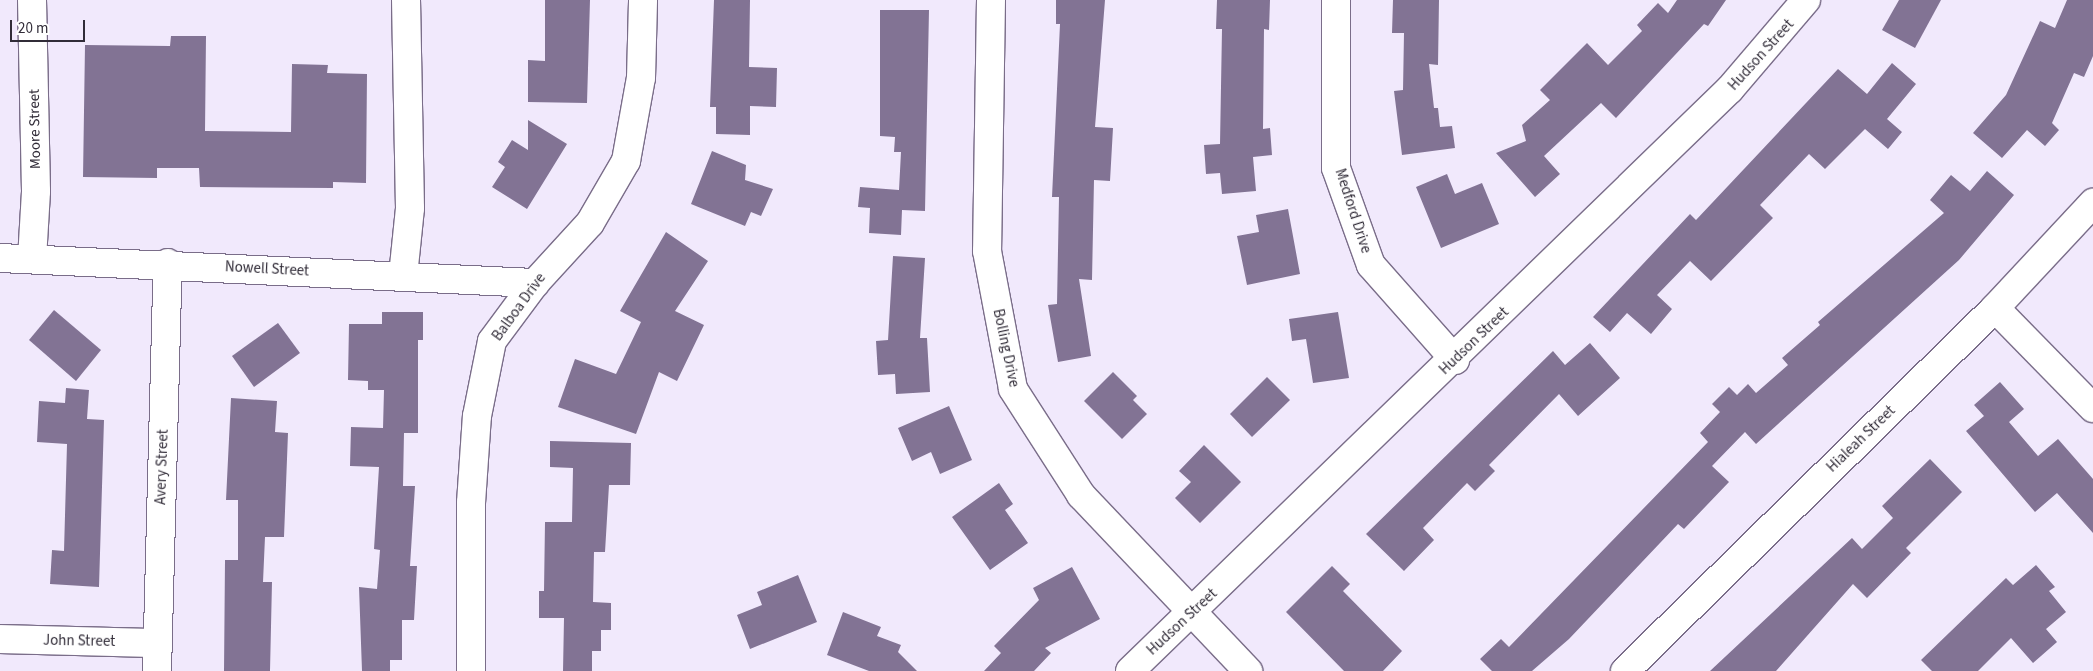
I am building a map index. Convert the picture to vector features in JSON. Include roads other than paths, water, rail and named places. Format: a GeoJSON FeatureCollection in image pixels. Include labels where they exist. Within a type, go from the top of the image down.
{"type":"FeatureCollection","features":[{"type":"Feature","properties":{"kind":"street","name":"Moore Street"},"geometry":{"type":"LineString","coordinates":[[32,0],[36,191],[32,259]]}},
{"type":"Feature","properties":{"kind":"street"},"geometry":{"type":"LineString","coordinates":[[404,276],[410,208],[406,0]]}},
{"type":"Feature","properties":{"kind":"street","name":"Balboa Drive"},"geometry":{"type":"LineString","coordinates":[[471,671],[471,503],[477,416],[492,341],[535,284],[590,223],[626,161],[641,78],[643,0]]}},
{"type":"Feature","properties":{"kind":"street","name":"Bolling Drive"},"geometry":{"type":"LineString","coordinates":[[991,0],[987,251],[1013,389],[1081,495],[1248,671]]}},
{"type":"Feature","properties":{"kind":"street","name":"Medford Drive"},"geometry":{"type":"LineString","coordinates":[[1336,0],[1336,168],[1370,265],[1456,360]]}},
{"type":"Feature","properties":{"kind":"street","name":"Hudson Street"},"geometry":{"type":"LineString","coordinates":[[1130,671],[1192,614],[1456,360],[1730,89],[1806,0]]}},
{"type":"Feature","properties":{"kind":"street","name":"Hialeah Street"},"geometry":{"type":"LineString","coordinates":[[1625,671],[1996,308],[2093,203]]}},
{"type":"Feature","properties":{"kind":"street","name":"Nowell Street"},"geometry":{"type":"LineString","coordinates":[[0,258],[168,263],[535,284]]}},
{"type":"Feature","properties":{"kind":"street","name":"Avery Street"},"geometry":{"type":"LineString","coordinates":[[157,671],[168,263]]}},
{"type":"Feature","properties":{"kind":"street"},"geometry":{"type":"LineString","coordinates":[[1996,308],[2093,408]]}},
{"type":"Feature","properties":{"kind":"street","name":"John Street"},"geometry":{"type":"LineString","coordinates":[[0,640],[157,643]]}}]}
